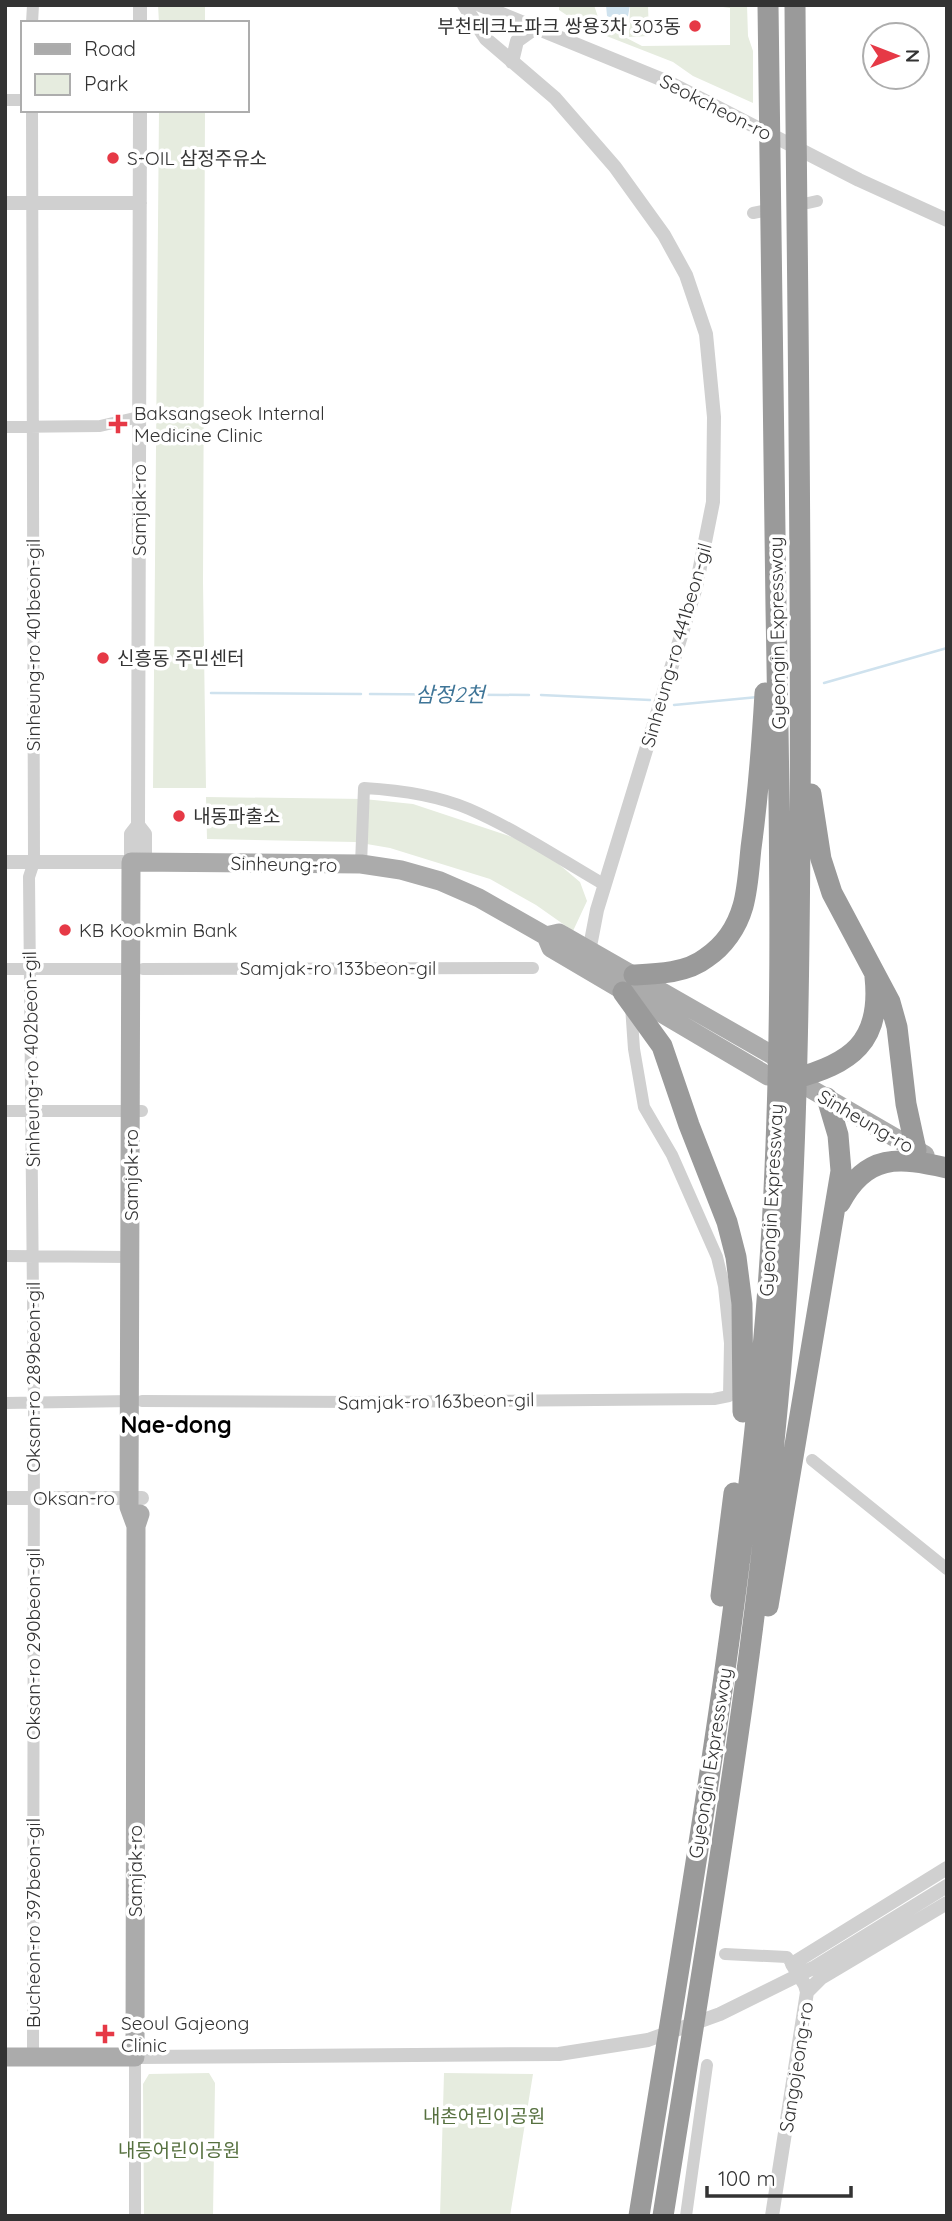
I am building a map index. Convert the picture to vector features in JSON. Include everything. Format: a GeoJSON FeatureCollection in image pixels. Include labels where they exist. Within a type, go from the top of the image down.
{"type":"FeatureCollection","features":[{"type":"Feature","properties":{"kind":"highway","name":"Gyeongin Expressway"},"geometry":{"type":"LineString","coordinates":[[663,2216],[732,1783],[775,1426],[787,1287],[785,1105],[778,1040],[781,861],[768,5]]}},
{"type":"Feature","properties":{"kind":"highway","name":"Gyeongin Expressway"},"geometry":{"type":"LineString","coordinates":[[639,2216],[708,1783],[742,1547],[785,1105],[798,1051],[807,196],[796,127],[795,5]]}},
{"type":"Feature","properties":{"kind":"highway"},"geometry":{"type":"LineString","coordinates":[[708,1783],[714,1651],[744,1400],[742,1304],[736,1257],[727,1222],[688,1125],[662,1046],[630,990],[672,971],[704,961],[726,940],[743,906],[759,786],[776,558]]}},
{"type":"Feature","properties":{"kind":"highway"},"geometry":{"type":"LineString","coordinates":[[801,705],[821,859],[837,904],[890,1002],[897,1027],[906,1104],[916,1150]]}},
{"type":"Feature","properties":{"kind":"highway"},"geometry":{"type":"LineString","coordinates":[[789,1076],[822,1071],[835,1065],[859,1046],[874,1018],[877,993],[874,970]]}},
{"type":"Feature","properties":{"kind":"highway"},"geometry":{"type":"LineString","coordinates":[[732,1783],[782,1525],[806,1368],[841,1171],[835,1121],[827,1098]]}},
{"type":"Feature","properties":{"kind":"highway"},"geometry":{"type":"LineString","coordinates":[[835,1211],[854,1181],[864,1172],[887,1162],[912,1160],[947,1168]]}},
{"type":"Feature","properties":{"kind":"main road","name":"Sinheung-ro"},"geometry":{"type":"LineString","coordinates":[[138,862],[361,864],[401,870],[440,881],[479,898],[546,936],[551,948],[588,958],[630,990],[768,1076],[789,1076],[947,1168]]}},
{"type":"Feature","properties":{"kind":"main road","name":"Samjak-ro"},"geometry":{"type":"LineString","coordinates":[[135,2057],[138,862]]}},
{"type":"Feature","properties":{"kind":"main road","name":"Samjak-ro"},"geometry":{"type":"LineString","coordinates":[[136,1111],[131,1257],[136,1401]]}},
{"type":"Feature","properties":{"kind":"main road"},"geometry":{"type":"LineString","coordinates":[[5,2057],[135,2057]]}},
{"type":"Feature","properties":{"kind":"street","name":"Sinheung-ro 441beon-gil"},"geometry":{"type":"LineString","coordinates":[[464,5],[486,39],[555,98],[639,198],[686,275],[706,334],[714,417],[713,502],[706,543],[696,587],[605,885],[588,958]]}},
{"type":"Feature","properties":{"kind":"street","name":"Seokcheon-ro"},"geometry":{"type":"LineString","coordinates":[[481,5],[668,82],[859,180],[947,220]]}},
{"type":"Feature","properties":{"kind":"street"},"geometry":{"type":"LineString","coordinates":[[512,62],[517,41],[535,28]]}},
{"type":"Feature","properties":{"kind":"street","name":"Sinheung-ro 401beon-gil"},"geometry":{"type":"LineString","coordinates":[[32,112],[34,862]]}},
{"type":"Feature","properties":{"kind":"street","name":"Samjak-ro"},"geometry":{"type":"LineString","coordinates":[[138,862],[145,834],[138,825],[140,112]]}},
{"type":"Feature","properties":{"kind":"street"},"geometry":{"type":"LineString","coordinates":[[5,203],[140,203]]}},
{"type":"Feature","properties":{"kind":"street"},"geometry":{"type":"LineString","coordinates":[[5,427],[100,426],[139,417]]}},
{"type":"Feature","properties":{"kind":"street"},"geometry":{"type":"LineString","coordinates":[[361,864],[364,788],[419,794],[466,808],[530,839],[605,885]]}},
{"type":"Feature","properties":{"kind":"street","name":"Sinheung-ro"},"geometry":{"type":"LineString","coordinates":[[5,862],[138,862]]}},
{"type":"Feature","properties":{"kind":"street","name":"Sinheung-ro 402beon-gil"},"geometry":{"type":"LineString","coordinates":[[33,1256],[29,877],[34,862]]}},
{"type":"Feature","properties":{"kind":"street","name":"Samjak-ro 133beon-gil"},"geometry":{"type":"LineString","coordinates":[[5,969],[533,968]]}},
{"type":"Feature","properties":{"kind":"street","name":"Samjak-ro 163beon-gil"},"geometry":{"type":"LineString","coordinates":[[5,1403],[732,1398],[724,1286],[717,1257],[672,1155],[644,1107],[634,1049],[630,990]]}},
{"type":"Feature","properties":{"kind":"street"},"geometry":{"type":"LineString","coordinates":[[5,1111],[136,1111]]}},
{"type":"Feature","properties":{"kind":"street"},"geometry":{"type":"LineString","coordinates":[[5,1256],[131,1257]]}},
{"type":"Feature","properties":{"kind":"street","name":"Oksan-ro 289beon-gil"},"geometry":{"type":"LineString","coordinates":[[33,1256],[34,1498]]}},
{"type":"Feature","properties":{"kind":"street"},"geometry":{"type":"LineString","coordinates":[[812,1460],[947,1569]]}},
{"type":"Feature","properties":{"kind":"street","name":"Oksan-ro"},"geometry":{"type":"LineString","coordinates":[[5,1498],[136,1498]]}},
{"type":"Feature","properties":{"kind":"street","name":"Oksan-ro 290beon-gil"},"geometry":{"type":"LineString","coordinates":[[33,1789],[34,1498]]}},
{"type":"Feature","properties":{"kind":"street","name":"Bucheon-ro 397beon-gil"},"geometry":{"type":"LineString","coordinates":[[33,1789],[33,2057]]}},
{"type":"Feature","properties":{"kind":"street"},"geometry":{"type":"LineString","coordinates":[[725,1954],[789,1960],[804,1954],[947,1868]]}},
{"type":"Feature","properties":{"kind":"street"},"geometry":{"type":"LineString","coordinates":[[135,2057],[559,2054],[648,2040],[720,2014],[815,1967],[947,1886]]}},
{"type":"Feature","properties":{"kind":"street"},"geometry":{"type":"LineString","coordinates":[[807,1992],[821,1978],[947,1903]]}},
{"type":"Feature","properties":{"kind":"street","name":"Sangojeong-ro"},"geometry":{"type":"LineString","coordinates":[[772,2216],[807,1992],[806,1985],[789,1960]]}},
{"type":"Feature","properties":{"kind":"street","name":"Samjak-ro"},"geometry":{"type":"LineString","coordinates":[[135,2057],[135,2216]]}},
{"type":"Feature","properties":{"kind":"street"},"geometry":{"type":"LineString","coordinates":[[686,2216],[707,2065]]}},
{"type":"Feature","properties":{"kind":"green space"},"geometry":{"type":"Polygon","coordinates":[[[158,5],[205,5],[205,21],[159,21],[158,5]]]}},
{"type":"Feature","properties":{"kind":"green space"},"geometry":{"type":"Polygon","coordinates":[[[559,5],[594,5],[598,17],[617,33],[642,46],[730,45],[730,8],[723,5],[747,5],[748,36],[753,51],[753,103],[693,76],[673,62],[586,28],[559,10],[559,5]]]}},
{"type":"Feature","properties":{"kind":"green space"},"geometry":{"type":"Polygon","coordinates":[[[630,5],[648,5],[649,36],[629,37],[630,5]]]}},
{"type":"Feature","properties":{"kind":"green space"},"geometry":{"type":"Polygon","coordinates":[[[159,112],[205,112],[203,582],[206,788],[153,788],[159,112]]]}},
{"type":"Feature","properties":{"kind":"green space"},"geometry":{"type":"Polygon","coordinates":[[[206,797],[364,799],[413,804],[536,845],[580,882],[587,901],[573,931],[536,905],[490,879],[390,848],[355,842],[207,839],[206,797]]]}},
{"type":"Feature","properties":{"kind":"green space","name":"내동어린이공원"},"geometry":{"type":"Polygon","coordinates":[[[209,2073],[215,2083],[213,2216],[144,2216],[143,2084],[149,2074],[209,2073]]]}},
{"type":"Feature","properties":{"kind":"green space","name":"내촌어린이공원"},"geometry":{"type":"Polygon","coordinates":[[[444,2073],[533,2074],[510,2216],[440,2216],[444,2073]]]}},
{"type":"Feature","properties":{"kind":"water"},"geometry":{"type":"Polygon","coordinates":[[[606,5],[630,5],[628,16],[618,20],[610,18],[607,16],[606,5]]]}},
{"type":"Feature","properties":{"kind":"waterway","name":"삼정2천"},"geometry":{"type":"LineString","coordinates":[[824,683],[947,648]]}},
{"type":"Feature","properties":{"kind":"waterway","name":"삼정2천"},"geometry":{"type":"LineString","coordinates":[[211,693],[361,694]]}},
{"type":"Feature","properties":{"kind":"waterway","name":"삼정2천"},"geometry":{"type":"LineString","coordinates":[[370,694],[529,695]]}},
{"type":"Feature","properties":{"kind":"waterway","name":"삼정2천"},"geometry":{"type":"LineString","coordinates":[[541,695],[650,700]]}},
{"type":"Feature","properties":{"kind":"waterway","name":"삼정2천"},"geometry":{"type":"LineString","coordinates":[[674,705],[758,697]]}},
{"type":"Feature","properties":{"kind":"place","name":"부천테크노파크 쌍용3차 303동"},"geometry":{"type":"Point","coordinates":[695,26]}},
{"type":"Feature","properties":{"kind":"place","name":"S-OIL 삼정주유소"},"geometry":{"type":"Point","coordinates":[113,158]}},
{"type":"Feature","properties":{"kind":"place","name":"Baksangseok Internal Medicine Clinic"},"geometry":{"type":"Point","coordinates":[118,424]}},
{"type":"Feature","properties":{"kind":"place","name":"신흥동 주민센터"},"geometry":{"type":"Point","coordinates":[103,658]}},
{"type":"Feature","properties":{"kind":"place","name":"내동파출소"},"geometry":{"type":"Point","coordinates":[179,816]}},
{"type":"Feature","properties":{"kind":"place","name":"KB Kookmin Bank"},"geometry":{"type":"Point","coordinates":[65,930]}},
{"type":"Feature","properties":{"kind":"place","name":"Seoul Gajeong Clinic"},"geometry":{"type":"Point","coordinates":[105,2034]}},
{"type":"Feature","properties":{"kind":"district","name":"Nae-dong"},"geometry":{"type":"Point","coordinates":[176,1425]}}]}
